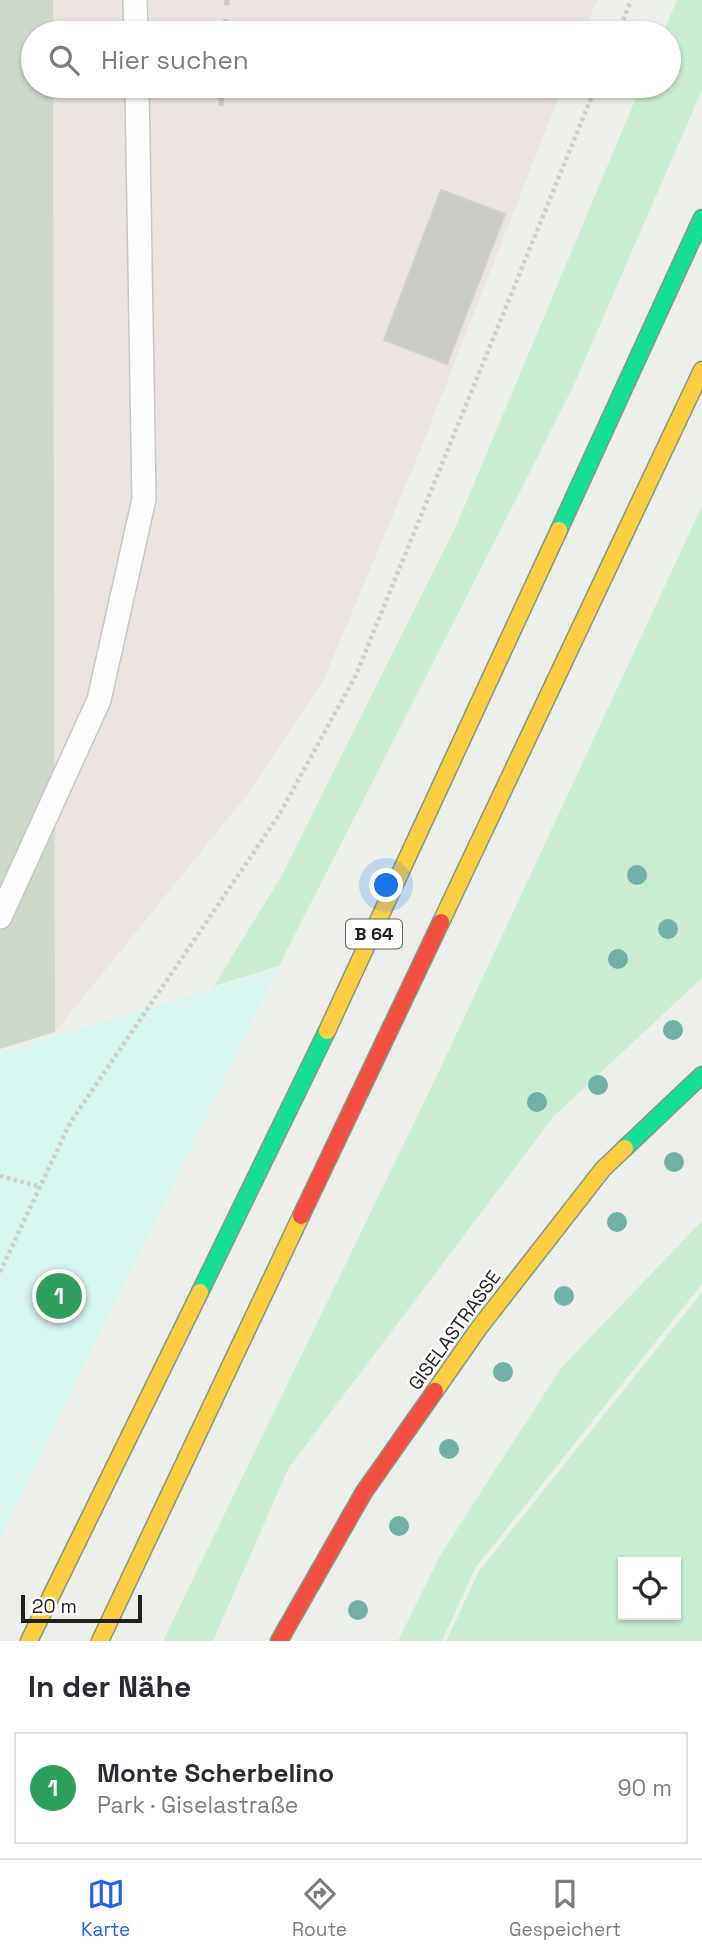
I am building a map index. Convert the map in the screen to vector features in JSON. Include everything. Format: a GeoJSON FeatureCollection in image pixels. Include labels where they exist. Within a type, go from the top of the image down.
{"type":"FeatureCollection","features":[{"type":"Feature","properties":{"kind":"main road","name":"B 64"},"geometry":{"type":"LineString","coordinates":[[29,1641],[367,949],[702,218]]}},
{"type":"Feature","properties":{"kind":"main road","name":"B 64"},"geometry":{"type":"LineString","coordinates":[[100,1641],[430,950],[702,370]]}},
{"type":"Feature","properties":{"kind":"main road","name":"GISELASTRASSE"},"geometry":{"type":"LineString","coordinates":[[279,1641],[364,1492],[479,1328],[603,1169],[702,1075]]}},
{"type":"Feature","properties":{"kind":"lane"},"geometry":{"type":"LineString","coordinates":[[135,0],[136,21]]}},
{"type":"Feature","properties":{"kind":"lane"},"geometry":{"type":"LineString","coordinates":[[0,917],[99,700],[144,499],[137,98]]}},
{"type":"Feature","properties":{"kind":"path"},"geometry":{"type":"LineString","coordinates":[[623,21],[631,0]]}},
{"type":"Feature","properties":{"kind":"path"},"geometry":{"type":"LineString","coordinates":[[0,1272],[38,1186],[70,1123],[279,815],[344,700],[591,98]]}},
{"type":"Feature","properties":{"kind":"path"},"geometry":{"type":"LineString","coordinates":[[0,1175],[38,1186]]}},
{"type":"Feature","properties":{"kind":"shaded area"},"geometry":{"type":"Polygon","coordinates":[[[0,0],[53,0],[53,21],[21,21],[21,98],[53,98],[55,1032],[0,1049],[0,0]]]}},
{"type":"Feature","properties":{"kind":"shaded area"},"geometry":{"type":"Polygon","coordinates":[[[53,0],[597,0],[589,21],[53,21],[53,0]]]}},
{"type":"Feature","properties":{"kind":"shaded area"},"geometry":{"type":"Polygon","coordinates":[[[53,98],[558,98],[422,446],[324,679],[251,790],[55,1032],[53,98]]]}},
{"type":"Feature","properties":{"kind":"shaded area"},"geometry":{"type":"Polygon","coordinates":[[[278,969],[0,1538],[0,1053],[278,969]]]}},
{"type":"Feature","properties":{"kind":"green space"},"geometry":{"type":"Polygon","coordinates":[[[677,0],[702,0],[702,90],[573,387],[279,966],[214,986],[282,875],[457,524],[636,98],[681,98],[681,21],[668,21],[677,0]]]}},
{"type":"Feature","properties":{"kind":"green space"},"geometry":{"type":"Polygon","coordinates":[[[702,506],[702,978],[553,1117],[288,1469],[213,1641],[163,1641],[442,1065],[702,506]]]}},
{"type":"Feature","properties":{"kind":"green space"},"geometry":{"type":"Polygon","coordinates":[[[702,1221],[702,1284],[476,1567],[442,1641],[398,1641],[441,1554],[561,1368],[702,1221]]]}},
{"type":"Feature","properties":{"kind":"green space"},"geometry":{"type":"Polygon","coordinates":[[[702,1292],[702,1641],[446,1641],[479,1571],[702,1292]]]}},
{"type":"Feature","properties":{"kind":"building"},"geometry":{"type":"Polygon","coordinates":[[[441,190],[505,214],[447,364],[384,340],[441,190]]]}},
{"type":"Feature","properties":{"kind":"railway"},"geometry":{"type":"LineString","coordinates":[[226,21],[227,0]]}},
{"type":"Feature","properties":{"kind":"railway"},"geometry":{"type":"LineString","coordinates":[[221,98],[221,106]]}},
{"type":"Feature","properties":{"kind":"traffic: fast"},"geometry":{"type":"LineString","coordinates":[[559,530],[702,218]]}},
{"type":"Feature","properties":{"kind":"traffic: fast"},"geometry":{"type":"LineString","coordinates":[[200,1292],[327,1031]]}},
{"type":"Feature","properties":{"kind":"traffic: fast"},"geometry":{"type":"LineString","coordinates":[[625,1148],[702,1075]]}},
{"type":"Feature","properties":{"kind":"traffic: slow"},"geometry":{"type":"LineString","coordinates":[[441,922],[702,370]]}},
{"type":"Feature","properties":{"kind":"traffic: slow"},"geometry":{"type":"LineString","coordinates":[[327,1031],[559,530]]}},
{"type":"Feature","properties":{"kind":"traffic: slow"},"geometry":{"type":"LineString","coordinates":[[435,1391],[479,1328],[603,1169],[625,1148]]}},
{"type":"Feature","properties":{"kind":"traffic: slow"},"geometry":{"type":"LineString","coordinates":[[100,1641],[301,1216]]}},
{"type":"Feature","properties":{"kind":"traffic: slow"},"geometry":{"type":"LineString","coordinates":[[29,1641],[200,1292]]}},
{"type":"Feature","properties":{"kind":"traffic: jam"},"geometry":{"type":"LineString","coordinates":[[301,1216],[441,922]]}},
{"type":"Feature","properties":{"kind":"traffic: jam"},"geometry":{"type":"LineString","coordinates":[[279,1641],[364,1492],[435,1391]]}},
{"type":"Feature","properties":{"kind":"place","name":"Monte Scherbelino"},"geometry":{"type":"Point","coordinates":[59,1296]}}]}
